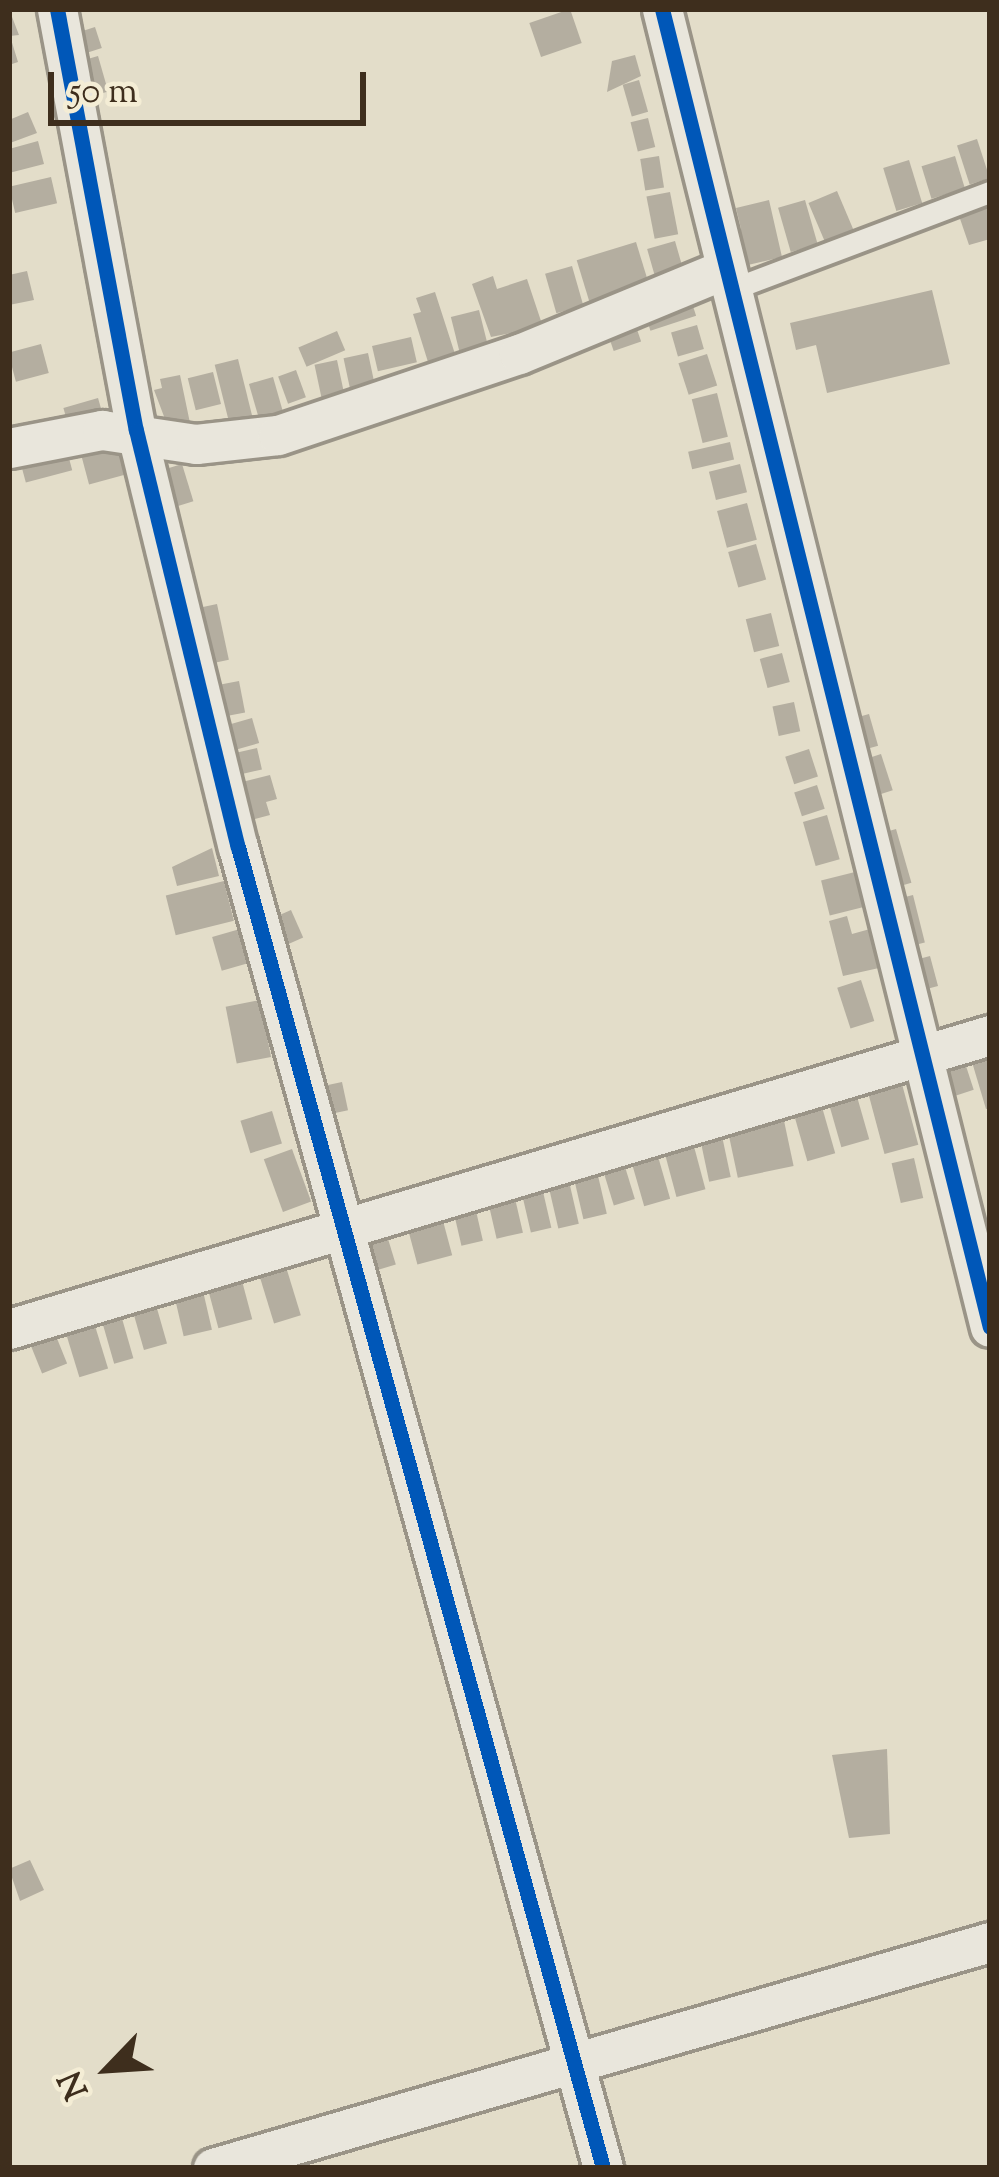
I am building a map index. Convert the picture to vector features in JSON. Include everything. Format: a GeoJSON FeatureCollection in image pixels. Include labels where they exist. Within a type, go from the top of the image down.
{"type":"FeatureCollection","features":[{"type":"Feature","properties":{"kind":"street"},"geometry":{"type":"LineString","coordinates":[[57,9],[136,430],[340,1230],[603,2168]]}},
{"type":"Feature","properties":{"kind":"street"},"geometry":{"type":"LineString","coordinates":[[662,9],[990,1328]]}},
{"type":"Feature","properties":{"kind":"street"},"geometry":{"type":"LineString","coordinates":[[9,448],[136,430],[196,444],[335,420],[728,279]]}},
{"type":"Feature","properties":{"kind":"street"},"geometry":{"type":"LineString","coordinates":[[9,1329],[990,1036]]}},
{"type":"Feature","properties":{"kind":"street"},"geometry":{"type":"LineString","coordinates":[[213,2168],[578,2066],[990,1942]]}},
{"type":"Feature","properties":{"kind":"lane"},"geometry":{"type":"LineString","coordinates":[[728,279],[990,192]]}},
{"type":"Feature","properties":{"kind":"building"},"geometry":{"type":"Polygon","coordinates":[[[9,9],[19,35],[10,36],[18,62],[9,65],[9,9]]]}},
{"type":"Feature","properties":{"kind":"building"},"geometry":{"type":"Polygon","coordinates":[[[570,9],[582,43],[541,57],[529,23],[570,9]]]}},
{"type":"Feature","properties":{"kind":"building"},"geometry":{"type":"Polygon","coordinates":[[[95,27],[102,48],[64,60],[57,39],[95,27]]]}},
{"type":"Feature","properties":{"kind":"building"},"geometry":{"type":"Polygon","coordinates":[[[635,55],[641,76],[607,92],[612,61],[635,55]]]}},
{"type":"Feature","properties":{"kind":"building"},"geometry":{"type":"Polygon","coordinates":[[[98,56],[108,92],[75,101],[64,66],[98,56]]]}},
{"type":"Feature","properties":{"kind":"building"},"geometry":{"type":"Polygon","coordinates":[[[639,80],[648,112],[632,116],[623,85],[639,80]]]}},
{"type":"Feature","properties":{"kind":"building"},"geometry":{"type":"Polygon","coordinates":[[[28,112],[37,133],[10,143],[9,120],[28,112]]]}},
{"type":"Feature","properties":{"kind":"building"},"geometry":{"type":"Polygon","coordinates":[[[648,118],[655,147],[638,151],[631,122],[648,118]]]}},
{"type":"Feature","properties":{"kind":"building"},"geometry":{"type":"Polygon","coordinates":[[[977,139],[990,178],[970,184],[957,145],[977,139]]]}},
{"type":"Feature","properties":{"kind":"building"},"geometry":{"type":"Polygon","coordinates":[[[38,141],[44,164],[9,173],[9,149],[38,141]]]}},
{"type":"Feature","properties":{"kind":"building"},"geometry":{"type":"Polygon","coordinates":[[[659,156],[664,188],[645,191],[640,159],[659,156]]]}},
{"type":"Feature","properties":{"kind":"building"},"geometry":{"type":"Polygon","coordinates":[[[955,156],[965,189],[931,199],[922,166],[955,156]]]}},
{"type":"Feature","properties":{"kind":"building"},"geometry":{"type":"Polygon","coordinates":[[[909,160],[922,203],[896,211],[883,168],[909,160]]]}},
{"type":"Feature","properties":{"kind":"building"},"geometry":{"type":"Polygon","coordinates":[[[51,177],[57,203],[15,213],[9,187],[51,177]]]}},
{"type":"Feature","properties":{"kind":"building"},"geometry":{"type":"Polygon","coordinates":[[[837,191],[854,232],[826,244],[808,203],[837,191]]]}},
{"type":"Feature","properties":{"kind":"building"},"geometry":{"type":"Polygon","coordinates":[[[670,192],[678,234],[655,239],[646,197],[670,192]]]}},
{"type":"Feature","properties":{"kind":"building"},"geometry":{"type":"Polygon","coordinates":[[[990,197],[990,239],[969,245],[956,207],[990,197]]]}},
{"type":"Feature","properties":{"kind":"building"},"geometry":{"type":"Polygon","coordinates":[[[769,200],[782,257],[735,268],[727,232],[741,229],[736,208],[769,200]]]}},
{"type":"Feature","properties":{"kind":"building"},"geometry":{"type":"Polygon","coordinates":[[[805,200],[818,244],[791,252],[778,208],[805,200]]]}},
{"type":"Feature","properties":{"kind":"building"},"geometry":{"type":"Polygon","coordinates":[[[675,241],[684,273],[656,281],[647,249],[675,241]]]}},
{"type":"Feature","properties":{"kind":"building"},"geometry":{"type":"Polygon","coordinates":[[[636,242],[649,285],[590,303],[577,260],[636,242]]]}},
{"type":"Feature","properties":{"kind":"building"},"geometry":{"type":"Polygon","coordinates":[[[572,266],[583,305],[556,313],[545,274],[572,266]]]}},
{"type":"Feature","properties":{"kind":"building"},"geometry":{"type":"Polygon","coordinates":[[[27,271],[34,300],[9,305],[9,275],[27,271]]]}},
{"type":"Feature","properties":{"kind":"building"},"geometry":{"type":"Polygon","coordinates":[[[493,276],[497,289],[527,279],[543,327],[491,337],[472,284],[493,276]]]}},
{"type":"Feature","properties":{"kind":"building"},"geometry":{"type":"Polygon","coordinates":[[[932,290],[950,364],[827,393],[816,345],[796,350],[790,323],[932,290]]]}},
{"type":"Feature","properties":{"kind":"building"},"geometry":{"type":"Polygon","coordinates":[[[435,292],[455,354],[428,362],[413,314],[421,312],[416,298],[435,292]]]}},
{"type":"Feature","properties":{"kind":"building"},"geometry":{"type":"Polygon","coordinates":[[[689,294],[696,316],[650,331],[643,309],[689,294]]]}},
{"type":"Feature","properties":{"kind":"building"},"geometry":{"type":"Polygon","coordinates":[[[479,310],[489,351],[461,358],[451,317],[479,310]]]}},
{"type":"Feature","properties":{"kind":"building"},"geometry":{"type":"Polygon","coordinates":[[[632,315],[641,341],[614,351],[605,324],[632,315]]]}},
{"type":"Feature","properties":{"kind":"building"},"geometry":{"type":"Polygon","coordinates":[[[697,325],[704,349],[678,356],[671,332],[697,325]]]}},
{"type":"Feature","properties":{"kind":"building"},"geometry":{"type":"Polygon","coordinates":[[[337,331],[345,350],[307,367],[298,347],[337,331]]]}},
{"type":"Feature","properties":{"kind":"building"},"geometry":{"type":"Polygon","coordinates":[[[411,337],[417,362],[378,371],[372,346],[411,337]]]}},
{"type":"Feature","properties":{"kind":"building"},"geometry":{"type":"Polygon","coordinates":[[[41,344],[49,373],[16,382],[9,353],[41,344]]]}},
{"type":"Feature","properties":{"kind":"building"},"geometry":{"type":"Polygon","coordinates":[[[368,353],[375,385],[350,390],[344,358],[368,353]]]}},
{"type":"Feature","properties":{"kind":"building"},"geometry":{"type":"Polygon","coordinates":[[[707,354],[717,385],[689,395],[678,363],[707,354]]]}},
{"type":"Feature","properties":{"kind":"building"},"geometry":{"type":"Polygon","coordinates":[[[238,359],[252,416],[229,422],[215,365],[238,359]]]}},
{"type":"Feature","properties":{"kind":"building"},"geometry":{"type":"Polygon","coordinates":[[[337,360],[346,403],[324,408],[315,365],[337,360]]]}},
{"type":"Feature","properties":{"kind":"building"},"geometry":{"type":"Polygon","coordinates":[[[296,370],[306,397],[288,404],[278,376],[296,370]]]}},
{"type":"Feature","properties":{"kind":"building"},"geometry":{"type":"Polygon","coordinates":[[[213,372],[221,404],[196,410],[188,378],[213,372]]]}},
{"type":"Feature","properties":{"kind":"building"},"geometry":{"type":"Polygon","coordinates":[[[180,375],[190,423],[168,427],[154,390],[162,388],[160,379],[180,375]]]}},
{"type":"Feature","properties":{"kind":"building"},"geometry":{"type":"Polygon","coordinates":[[[273,377],[283,411],[259,418],[249,384],[273,377]]]}},
{"type":"Feature","properties":{"kind":"building"},"geometry":{"type":"Polygon","coordinates":[[[717,393],[728,437],[703,443],[692,399],[717,393]]]}},
{"type":"Feature","properties":{"kind":"building"},"geometry":{"type":"Polygon","coordinates":[[[98,398],[105,422],[70,432],[63,408],[98,398]]]}},
{"type":"Feature","properties":{"kind":"building"},"geometry":{"type":"Polygon","coordinates":[[[116,442],[125,475],[89,484],[80,452],[116,442]]]}},
{"type":"Feature","properties":{"kind":"building"},"geometry":{"type":"Polygon","coordinates":[[[730,442],[734,460],[692,469],[688,452],[730,442]]]}},
{"type":"Feature","properties":{"kind":"building"},"geometry":{"type":"Polygon","coordinates":[[[66,447],[72,470],[26,483],[20,459],[66,447]]]}},
{"type":"Feature","properties":{"kind":"building"},"geometry":{"type":"Polygon","coordinates":[[[182,464],[193,501],[167,509],[155,472],[182,464]]]}},
{"type":"Feature","properties":{"kind":"building"},"geometry":{"type":"Polygon","coordinates":[[[740,464],[747,492],[716,500],[709,472],[740,464]]]}},
{"type":"Feature","properties":{"kind":"building"},"geometry":{"type":"Polygon","coordinates":[[[747,503],[757,540],[727,548],[717,511],[747,503]]]}},
{"type":"Feature","properties":{"kind":"building"},"geometry":{"type":"Polygon","coordinates":[[[756,544],[766,580],[738,588],[728,552],[756,544]]]}},
{"type":"Feature","properties":{"kind":"building"},"geometry":{"type":"Polygon","coordinates":[[[217,604],[229,660],[205,665],[194,609],[217,604]]]}},
{"type":"Feature","properties":{"kind":"building"},"geometry":{"type":"Polygon","coordinates":[[[771,613],[779,646],[754,652],[746,619],[771,613]]]}},
{"type":"Feature","properties":{"kind":"building"},"geometry":{"type":"Polygon","coordinates":[[[782,653],[790,682],[768,688],[760,659],[782,653]]]}},
{"type":"Feature","properties":{"kind":"building"},"geometry":{"type":"Polygon","coordinates":[[[239,681],[245,712],[218,718],[212,686],[239,681]]]}},
{"type":"Feature","properties":{"kind":"building"},"geometry":{"type":"Polygon","coordinates":[[[794,702],[800,731],[779,736],[772,707],[794,702]]]}},
{"type":"Feature","properties":{"kind":"building"},"geometry":{"type":"Polygon","coordinates":[[[869,714],[878,746],[845,755],[836,723],[869,714]]]}},
{"type":"Feature","properties":{"kind":"building"},"geometry":{"type":"Polygon","coordinates":[[[252,718],[259,743],[231,751],[224,726],[252,718]]]}},
{"type":"Feature","properties":{"kind":"building"},"geometry":{"type":"Polygon","coordinates":[[[257,748],[262,769],[236,776],[231,754],[257,748]]]}},
{"type":"Feature","properties":{"kind":"building"},"geometry":{"type":"Polygon","coordinates":[[[809,749],[818,777],[794,784],[785,757],[809,749]]]}},
{"type":"Feature","properties":{"kind":"building"},"geometry":{"type":"Polygon","coordinates":[[[881,754],[893,790],[858,802],[846,765],[881,754]]]}},
{"type":"Feature","properties":{"kind":"building"},"geometry":{"type":"Polygon","coordinates":[[[270,775],[277,799],[266,802],[270,815],[243,822],[234,784],[270,775]]]}},
{"type":"Feature","properties":{"kind":"building"},"geometry":{"type":"Polygon","coordinates":[[[817,785],[825,809],[802,816],[794,792],[817,785]]]}},
{"type":"Feature","properties":{"kind":"building"},"geometry":{"type":"Polygon","coordinates":[[[827,815],[840,859],[816,866],[803,822],[827,815]]]}},
{"type":"Feature","properties":{"kind":"building"},"geometry":{"type":"Polygon","coordinates":[[[896,829],[911,883],[884,891],[868,837],[896,829]]]}},
{"type":"Feature","properties":{"kind":"building"},"geometry":{"type":"Polygon","coordinates":[[[212,848],[219,876],[177,886],[172,867],[212,848]]]}},
{"type":"Feature","properties":{"kind":"building"},"geometry":{"type":"Polygon","coordinates":[[[855,872],[864,907],[830,915],[821,880],[855,872]]]}},
{"type":"Feature","properties":{"kind":"building"},"geometry":{"type":"Polygon","coordinates":[[[224,881],[234,921],[176,935],[166,896],[224,881]]]}},
{"type":"Feature","properties":{"kind":"building"},"geometry":{"type":"Polygon","coordinates":[[[913,895],[925,943],[898,949],[886,902],[913,895]]]}},
{"type":"Feature","properties":{"kind":"building"},"geometry":{"type":"Polygon","coordinates":[[[291,910],[303,937],[275,950],[263,923],[291,910]]]}},
{"type":"Feature","properties":{"kind":"building"},"geometry":{"type":"Polygon","coordinates":[[[847,916],[852,934],[870,929],[879,968],[843,976],[829,921],[847,916]]]}},
{"type":"Feature","properties":{"kind":"building"},"geometry":{"type":"Polygon","coordinates":[[[240,929],[250,963],[222,971],[212,937],[240,929]]]}},
{"type":"Feature","properties":{"kind":"building"},"geometry":{"type":"Polygon","coordinates":[[[930,956],[938,986],[904,995],[896,965],[930,956]]]}},
{"type":"Feature","properties":{"kind":"building"},"geometry":{"type":"Polygon","coordinates":[[[861,980],[874,1021],[851,1029],[837,988],[861,980]]]}},
{"type":"Feature","properties":{"kind":"building"},"geometry":{"type":"Polygon","coordinates":[[[260,1000],[271,1057],[237,1064],[226,1007],[260,1000]]]}},
{"type":"Feature","properties":{"kind":"building"},"geometry":{"type":"Polygon","coordinates":[[[990,1057],[990,1108],[986,1109],[972,1062],[990,1057]]]}},
{"type":"Feature","properties":{"kind":"building"},"geometry":{"type":"Polygon","coordinates":[[[966,1066],[974,1090],[955,1096],[947,1072],[966,1066]]]}},
{"type":"Feature","properties":{"kind":"building"},"geometry":{"type":"Polygon","coordinates":[[[342,1082],[348,1110],[313,1118],[307,1089],[342,1082]]]}},
{"type":"Feature","properties":{"kind":"building"},"geometry":{"type":"Polygon","coordinates":[[[902,1084],[918,1145],[884,1154],[868,1093],[902,1084]]]}},
{"type":"Feature","properties":{"kind":"building"},"geometry":{"type":"Polygon","coordinates":[[[856,1093],[869,1139],[841,1147],[828,1101],[856,1093]]]}},
{"type":"Feature","properties":{"kind":"building"},"geometry":{"type":"Polygon","coordinates":[[[822,1107],[835,1153],[807,1161],[794,1115],[822,1107]]]}},
{"type":"Feature","properties":{"kind":"building"},"geometry":{"type":"Polygon","coordinates":[[[272,1111],[282,1144],[250,1153],[240,1121],[272,1111]]]}},
{"type":"Feature","properties":{"kind":"building"},"geometry":{"type":"Polygon","coordinates":[[[783,1116],[794,1166],[738,1178],[727,1128],[783,1116]]]}},
{"type":"Feature","properties":{"kind":"building"},"geometry":{"type":"Polygon","coordinates":[[[722,1136],[731,1177],[709,1182],[700,1141],[722,1136]]]}},
{"type":"Feature","properties":{"kind":"building"},"geometry":{"type":"Polygon","coordinates":[[[692,1139],[705,1189],[676,1197],[663,1147],[692,1139]]]}},
{"type":"Feature","properties":{"kind":"building"},"geometry":{"type":"Polygon","coordinates":[[[655,1146],[670,1199],[644,1206],[629,1153],[655,1146]]]}},
{"type":"Feature","properties":{"kind":"building"},"geometry":{"type":"Polygon","coordinates":[[[292,1149],[311,1202],[283,1212],[264,1159],[292,1149]]]}},
{"type":"Feature","properties":{"kind":"building"},"geometry":{"type":"Polygon","coordinates":[[[622,1157],[635,1199],[614,1206],[601,1163],[622,1157]]]}},
{"type":"Feature","properties":{"kind":"building"},"geometry":{"type":"Polygon","coordinates":[[[914,1158],[923,1198],[901,1203],[892,1163],[914,1158]]]}},
{"type":"Feature","properties":{"kind":"building"},"geometry":{"type":"Polygon","coordinates":[[[596,1167],[607,1214],[583,1219],[573,1172],[596,1167]]]}},
{"type":"Feature","properties":{"kind":"building"},"geometry":{"type":"Polygon","coordinates":[[[568,1177],[579,1224],[558,1228],[548,1182],[568,1177]]]}},
{"type":"Feature","properties":{"kind":"building"},"geometry":{"type":"Polygon","coordinates":[[[511,1181],[523,1233],[497,1239],[485,1187],[511,1181]]]}},
{"type":"Feature","properties":{"kind":"building"},"geometry":{"type":"Polygon","coordinates":[[[541,1183],[551,1228],[531,1233],[521,1188],[541,1183]]]}},
{"type":"Feature","properties":{"kind":"building"},"geometry":{"type":"Polygon","coordinates":[[[473,1198],[483,1241],[461,1246],[452,1203],[473,1198]]]}},
{"type":"Feature","properties":{"kind":"building"},"geometry":{"type":"Polygon","coordinates":[[[439,1206],[452,1255],[417,1265],[404,1215],[439,1206]]]}},
{"type":"Feature","properties":{"kind":"building"},"geometry":{"type":"Polygon","coordinates":[[[385,1229],[396,1264],[363,1274],[352,1239],[385,1229]]]}},
{"type":"Feature","properties":{"kind":"building"},"geometry":{"type":"Polygon","coordinates":[[[283,1257],[301,1315],[274,1324],[256,1265],[283,1257]]]}},
{"type":"Feature","properties":{"kind":"building"},"geometry":{"type":"Polygon","coordinates":[[[238,1266],[252,1319],[218,1328],[204,1275],[238,1266]]]}},
{"type":"Feature","properties":{"kind":"building"},"geometry":{"type":"Polygon","coordinates":[[[200,1278],[212,1330],[184,1336],[172,1285],[200,1278]]]}},
{"type":"Feature","properties":{"kind":"building"},"geometry":{"type":"Polygon","coordinates":[[[156,1305],[167,1343],[144,1350],[133,1312],[156,1305]]]}},
{"type":"Feature","properties":{"kind":"building"},"geometry":{"type":"Polygon","coordinates":[[[121,1315],[133,1358],[114,1364],[102,1321],[121,1315]]]}},
{"type":"Feature","properties":{"kind":"building"},"geometry":{"type":"Polygon","coordinates":[[[92,1316],[108,1369],[79,1377],[63,1325],[92,1316]]]}},
{"type":"Feature","properties":{"kind":"building"},"geometry":{"type":"Polygon","coordinates":[[[54,1331],[67,1363],[42,1374],[29,1341],[54,1331]]]}},
{"type":"Feature","properties":{"kind":"building"},"geometry":{"type":"Polygon","coordinates":[[[887,1749],[890,1834],[849,1838],[832,1755],[887,1749]]]}},
{"type":"Feature","properties":{"kind":"building"},"geometry":{"type":"Polygon","coordinates":[[[30,1860],[44,1890],[20,1901],[9,1869],[30,1860]]]}},
{"type":"Feature","properties":{"kind":"cycle path"},"geometry":{"type":"LineString","coordinates":[[57,9],[136,430],[238,847],[603,2168]]}},
{"type":"Feature","properties":{"kind":"cycle path"},"geometry":{"type":"LineString","coordinates":[[662,9],[990,1327]]}}]}
